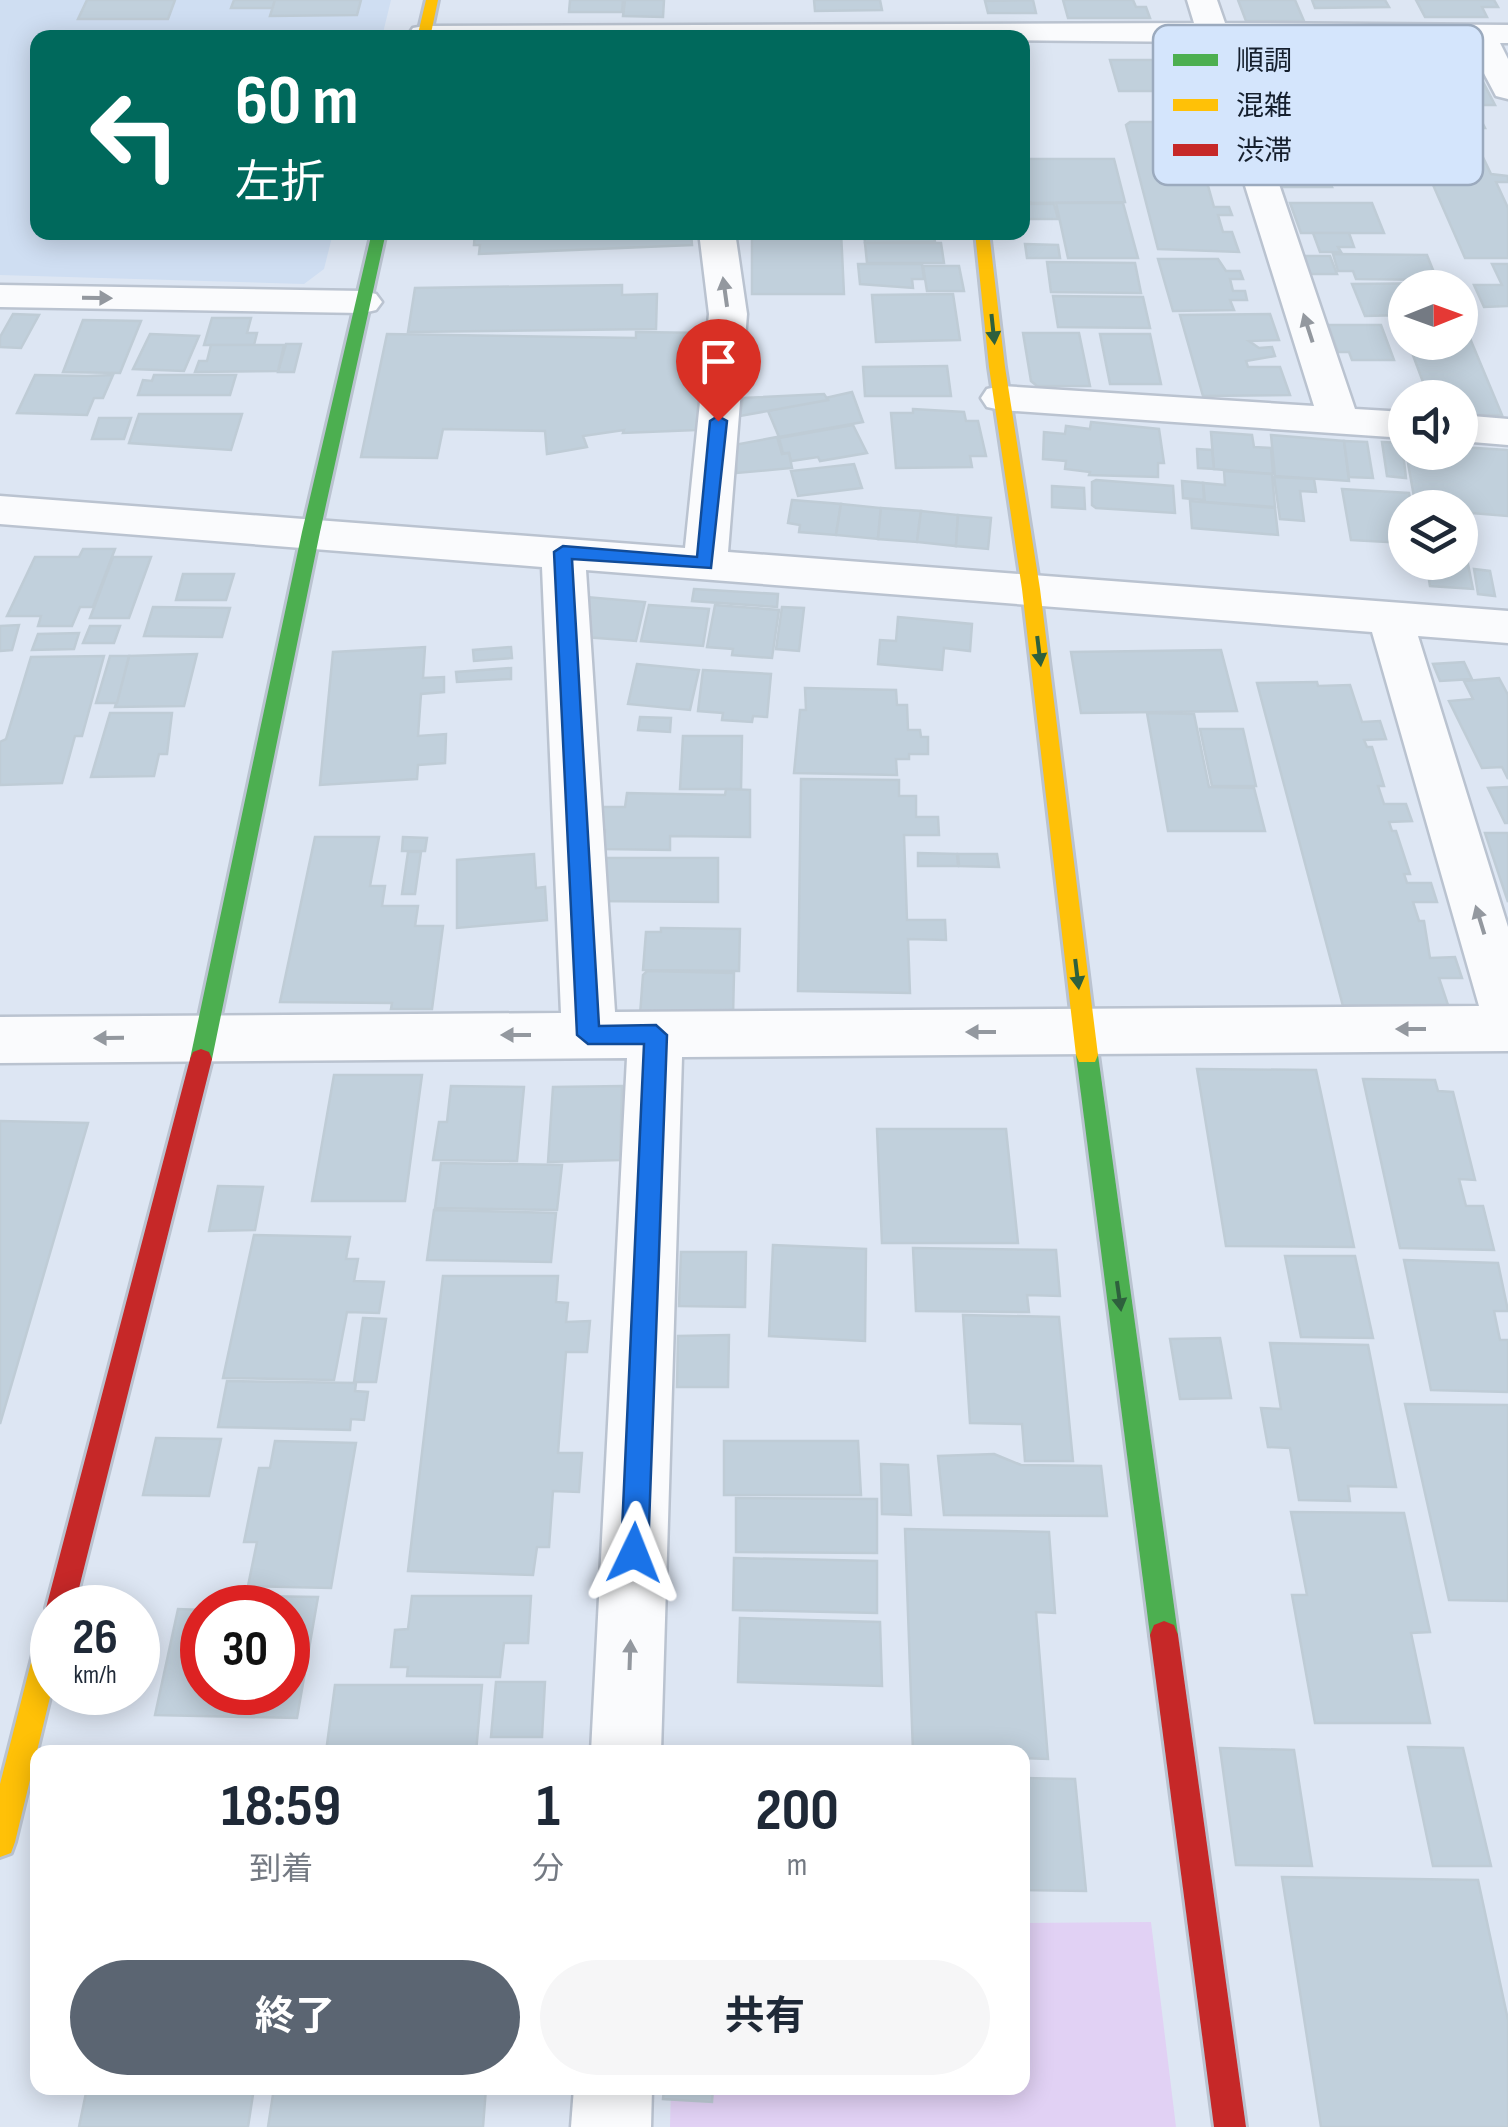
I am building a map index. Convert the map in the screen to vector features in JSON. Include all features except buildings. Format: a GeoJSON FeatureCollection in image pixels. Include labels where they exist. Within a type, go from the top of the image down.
{"type":"FeatureCollection","features":[{"type":"Feature","properties":{"kind":"street"},"geometry":{"type":"LineString","coordinates":[[424,30],[432,0]]}},
{"type":"Feature","properties":{"kind":"street"},"geometry":{"type":"LineString","coordinates":[[692,0],[692,30]]}},
{"type":"Feature","properties":{"kind":"street"},"geometry":{"type":"LineString","coordinates":[[815,30],[1208,16],[1351,25]]}},
{"type":"Feature","properties":{"kind":"street"},"geometry":{"type":"LineString","coordinates":[[1494,34],[1508,89]]}},
{"type":"Feature","properties":{"kind":"street"},"geometry":{"type":"LineString","coordinates":[[1262,185],[1338,420]]}},
{"type":"Feature","properties":{"kind":"street"},"geometry":{"type":"LineString","coordinates":[[66,1585],[207,1037],[311,532],[377,240]]}},
{"type":"Feature","properties":{"kind":"street"},"geometry":{"type":"LineString","coordinates":[[705,563],[728,314],[719,240]]}},
{"type":"Feature","properties":{"kind":"street"},"geometry":{"type":"LineString","coordinates":[[983,240],[1002,398],[1032,589],[1084,1032],[1230,2127]]}},
{"type":"Feature","properties":{"kind":"street"},"geometry":{"type":"LineString","coordinates":[[0,296],[363,302]]}},
{"type":"Feature","properties":{"kind":"street"},"geometry":{"type":"LineString","coordinates":[[1002,398],[1388,424]]}},
{"type":"Feature","properties":{"kind":"street"},"geometry":{"type":"LineString","coordinates":[[1478,430],[1508,432]]}},
{"type":"Feature","properties":{"kind":"street"},"geometry":{"type":"LineString","coordinates":[[0,510],[1508,627]]}},
{"type":"Feature","properties":{"kind":"street"},"geometry":{"type":"LineString","coordinates":[[563,552],[588,1035]]}},
{"type":"Feature","properties":{"kind":"street"},"geometry":{"type":"LineString","coordinates":[[1390,618],[1508,1014]]}},
{"type":"Feature","properties":{"kind":"street"},"geometry":{"type":"LineString","coordinates":[[0,1040],[1508,1028]]}},
{"type":"Feature","properties":{"kind":"street"},"geometry":{"type":"LineString","coordinates":[[626,1745],[656,1035]]}},
{"type":"Feature","properties":{"kind":"street"},"geometry":{"type":"LineString","coordinates":[[0,1842],[14,1729],[30,1690]]}},
{"type":"Feature","properties":{"kind":"street"},"geometry":{"type":"LineString","coordinates":[[611,2127],[613,2095]]}},
{"type":"Feature","properties":{"kind":"shaded area"},"geometry":{"type":"Polygon","coordinates":[[[0,0],[391,0],[384,30],[30,30],[30,240],[331,240],[324,269],[304,284],[0,275],[0,0]]]}},
{"type":"Feature","properties":{"kind":"shaded area"},"geometry":{"type":"Polygon","coordinates":[[[1151,1922],[1176,2127],[670,2127],[671,2095],[1030,2095],[1030,1923],[1151,1922]]]}},
{"type":"Feature","properties":{"kind":"traffic: fast"},"geometry":{"type":"LineString","coordinates":[[201,1059],[311,532],[377,240]]}},
{"type":"Feature","properties":{"kind":"traffic: fast"},"geometry":{"type":"LineString","coordinates":[[1087,1055],[1164,1635]]}},
{"type":"Feature","properties":{"kind":"traffic: slow"},"geometry":{"type":"LineString","coordinates":[[425,30],[432,0]]}},
{"type":"Feature","properties":{"kind":"traffic: slow"},"geometry":{"type":"LineString","coordinates":[[983,240],[997,367],[1031,589],[1087,1055]]}},
{"type":"Feature","properties":{"kind":"traffic: slow"},"geometry":{"type":"LineString","coordinates":[[0,1842],[32,1715]]}},
{"type":"Feature","properties":{"kind":"traffic: jam"},"geometry":{"type":"LineString","coordinates":[[66,1585],[201,1059]]}},
{"type":"Feature","properties":{"kind":"traffic: jam"},"geometry":{"type":"LineString","coordinates":[[1164,1635],[1230,2127]]}},
{"type":"Feature","properties":{"kind":"route"},"geometry":{"type":"LineString","coordinates":[[634,1553],[656,1035],[588,1035],[563,552],[705,563],[718,421]]}}]}
